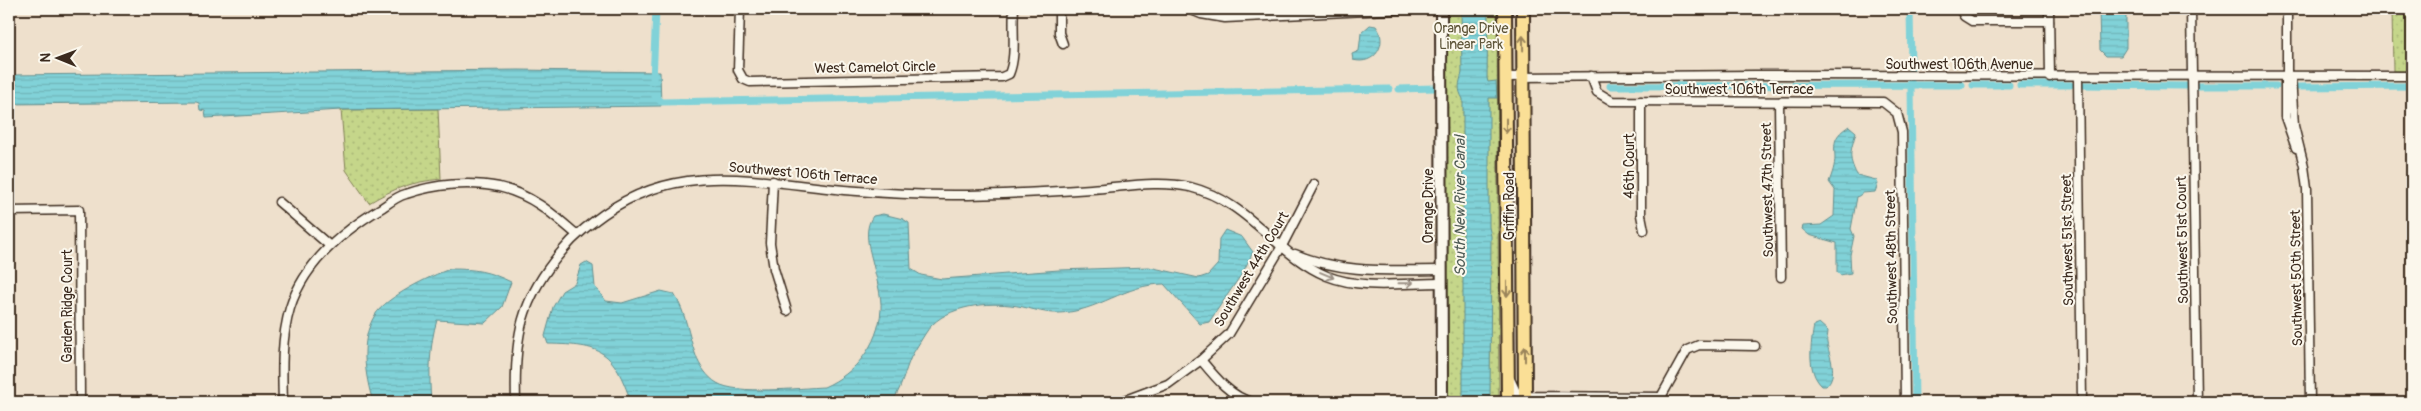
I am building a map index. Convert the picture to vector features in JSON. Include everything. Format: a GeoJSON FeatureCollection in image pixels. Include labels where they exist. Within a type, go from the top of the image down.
{"type":"FeatureCollection","features":[{"type":"Feature","properties":{"kind":"main road","name":"Griffin Road"},"geometry":{"type":"LineString","coordinates":[[1505,9],[1508,402]]}},
{"type":"Feature","properties":{"kind":"main road","name":"Griffin Road"},"geometry":{"type":"LineString","coordinates":[[1523,9],[1525,399]]}},
{"type":"Feature","properties":{"kind":"street","name":"West Camelot Circle"},"geometry":{"type":"LineString","coordinates":[[740,9],[738,70],[742,79],[750,82],[993,78],[1008,74],[1013,63],[1012,27],[1014,9]]}},
{"type":"Feature","properties":{"kind":"street"},"geometry":{"type":"LineString","coordinates":[[1059,9],[1059,33],[1063,44]]}},
{"type":"Feature","properties":{"kind":"street"},"geometry":{"type":"LineString","coordinates":[[1189,9],[1201,14],[1225,18],[1303,12],[1408,9]]}},
{"type":"Feature","properties":{"kind":"street","name":"Orange Drive"},"geometry":{"type":"LineString","coordinates":[[1441,9],[1442,402]]}},
{"type":"Feature","properties":{"kind":"street"},"geometry":{"type":"LineString","coordinates":[[1960,9],[1966,18],[1975,22],[2049,20]]}},
{"type":"Feature","properties":{"kind":"street"},"geometry":{"type":"LineString","coordinates":[[2049,9],[2050,77]]}},
{"type":"Feature","properties":{"kind":"street","name":"Southwest 51st Court"},"geometry":{"type":"LineString","coordinates":[[2191,9],[2197,402]]}},
{"type":"Feature","properties":{"kind":"street","name":"Southwest 50th Street"},"geometry":{"type":"LineString","coordinates":[[2287,9],[2288,76],[2285,117],[2292,140],[2300,154],[2307,189],[2310,402]]}},
{"type":"Feature","properties":{"kind":"street","name":"Southwest 106th Terrace"},"geometry":{"type":"LineString","coordinates":[[1590,76],[1593,85],[1602,97],[1612,101],[1883,102],[1897,113]]}},
{"type":"Feature","properties":{"kind":"street","name":"Southwest 106th Avenue"},"geometry":{"type":"LineString","coordinates":[[1506,77],[2412,76]]}},
{"type":"Feature","properties":{"kind":"street","name":"Southwest 51st Street"},"geometry":{"type":"LineString","coordinates":[[2078,77],[2082,402]]}},
{"type":"Feature","properties":{"kind":"street","name":"46th Court"},"geometry":{"type":"LineString","coordinates":[[1641,102],[1641,215],[1644,230]]}},
{"type":"Feature","properties":{"kind":"street","name":"Southwest 47th Street"},"geometry":{"type":"LineString","coordinates":[[1779,102],[1781,277]]}},
{"type":"Feature","properties":{"kind":"street","name":"Southwest 48th Street"},"geometry":{"type":"LineString","coordinates":[[1897,113],[1902,132],[1905,402]]}},
{"type":"Feature","properties":{"kind":"street","name":"Southwest 106th Terrace"},"geometry":{"type":"LineString","coordinates":[[516,402],[515,362],[524,310],[545,270],[576,234],[622,202],[676,181],[723,178],[913,195],[994,195],[1154,184],[1189,187],[1220,198],[1252,218],[1308,267],[1327,276],[1354,284],[1441,283]]}},
{"type":"Feature","properties":{"kind":"street"},"geometry":{"type":"LineString","coordinates":[[773,181],[770,243],[774,269],[787,311]]}},
{"type":"Feature","properties":{"kind":"street"},"geometry":{"type":"LineString","coordinates":[[283,402],[282,355],[290,308],[309,270],[330,246],[361,220],[404,194],[449,184],[500,187],[541,204],[576,234]]}},
{"type":"Feature","properties":{"kind":"street","name":"Southwest 44th Court"},"geometry":{"type":"LineString","coordinates":[[1120,402],[1168,384],[1201,360],[1229,334],[1285,248],[1314,184]]}},
{"type":"Feature","properties":{"kind":"street"},"geometry":{"type":"LineString","coordinates":[[279,202],[330,246]]}},
{"type":"Feature","properties":{"kind":"street","name":"Garden Ridge Court"},"geometry":{"type":"LineString","coordinates":[[9,211],[79,210],[80,402]]}},
{"type":"Feature","properties":{"kind":"street","name":"Southwest 106th Terrace"},"geometry":{"type":"LineString","coordinates":[[1285,248],[1329,266],[1372,270],[1441,270]]}},
{"type":"Feature","properties":{"kind":"street"},"geometry":{"type":"LineString","coordinates":[[1507,373],[1516,392],[1525,399],[1664,400],[1687,350],[1699,345],[1756,346]]}},
{"type":"Feature","properties":{"kind":"street"},"geometry":{"type":"LineString","coordinates":[[1201,360],[1219,381],[1244,400],[1252,402]]}},
{"type":"Feature","properties":{"kind":"street"},"geometry":{"type":"LineString","coordinates":[[992,400],[1006,402]]}},
{"type":"Feature","properties":{"kind":"green space","name":"Orange Drive Linear Park"},"geometry":{"type":"Polygon","coordinates":[[[1444,9],[1497,9],[1499,402],[1446,402],[1444,9]]]}},
{"type":"Feature","properties":{"kind":"green space"},"geometry":{"type":"Polygon","coordinates":[[[2392,9],[2412,9],[2412,71],[2393,71],[2392,9]]]}},
{"type":"Feature","properties":{"kind":"green space"},"geometry":{"type":"Polygon","coordinates":[[[438,109],[441,179],[403,187],[369,203],[346,170],[341,110],[438,109]]]}},
{"type":"Feature","properties":{"kind":"water"},"geometry":{"type":"Polygon","coordinates":[[[1461,9],[1488,9],[1487,78],[1488,82],[1496,81],[1497,98],[1489,98],[1489,227],[1491,236],[1490,402],[1463,402],[1463,99],[1459,86],[1462,73],[1461,9]]]}},
{"type":"Feature","properties":{"kind":"water"},"geometry":{"type":"Polygon","coordinates":[[[2099,9],[2126,9],[2126,48],[2121,56],[2106,56],[2100,50],[2099,9]]]}},
{"type":"Feature","properties":{"kind":"water"},"geometry":{"type":"Polygon","coordinates":[[[1370,25],[1376,26],[1380,33],[1381,39],[1378,52],[1368,60],[1353,60],[1352,54],[1359,51],[1361,33],[1370,25]]]}},
{"type":"Feature","properties":{"kind":"water"},"geometry":{"type":"Polygon","coordinates":[[[519,70],[660,72],[661,106],[341,110],[206,118],[205,111],[200,110],[199,103],[196,102],[9,104],[9,75],[519,70]]]}},
{"type":"Feature","properties":{"kind":"water"},"geometry":{"type":"Polygon","coordinates":[[[1849,126],[1856,132],[1851,149],[1851,158],[1857,175],[1876,180],[1878,184],[1875,192],[1863,193],[1857,197],[1851,229],[1854,236],[1850,255],[1851,273],[1840,275],[1837,272],[1837,243],[1809,235],[1802,229],[1803,226],[1821,225],[1834,216],[1835,190],[1829,182],[1834,164],[1835,143],[1840,133],[1849,126]]]}},
{"type":"Feature","properties":{"kind":"water"},"geometry":{"type":"Polygon","coordinates":[[[883,214],[903,219],[909,223],[911,269],[921,275],[942,279],[1059,270],[1149,267],[1199,278],[1208,275],[1218,264],[1219,239],[1225,230],[1242,237],[1253,252],[1243,272],[1209,322],[1200,324],[1164,284],[1137,288],[1086,308],[1059,313],[999,304],[963,308],[952,312],[932,325],[925,334],[911,357],[901,386],[892,402],[631,402],[618,371],[603,354],[581,346],[548,344],[545,336],[553,307],[562,291],[575,283],[581,265],[586,262],[593,266],[595,287],[606,301],[622,303],[661,291],[674,294],[684,316],[697,360],[707,375],[717,383],[726,387],[753,390],[824,387],[836,381],[855,366],[870,346],[875,335],[879,323],[881,305],[869,245],[868,227],[873,216],[883,214]]]}},
{"type":"Feature","properties":{"kind":"water"},"geometry":{"type":"Polygon","coordinates":[[[450,269],[482,271],[511,282],[502,307],[485,323],[437,320],[432,340],[430,361],[431,402],[373,402],[366,369],[365,347],[370,325],[375,315],[398,294],[450,269]]]}},
{"type":"Feature","properties":{"kind":"water"},"geometry":{"type":"Polygon","coordinates":[[[1819,323],[1828,331],[1827,342],[1833,371],[1830,381],[1826,386],[1822,386],[1817,380],[1811,357],[1814,325],[1819,323]]]}},
{"type":"Feature","properties":{"kind":"waterway"},"geometry":{"type":"LineString","coordinates":[[653,81],[656,9]]}},
{"type":"Feature","properties":{"kind":"waterway"},"geometry":{"type":"LineString","coordinates":[[1910,9],[1911,68]]}},
{"type":"Feature","properties":{"kind":"waterway"},"geometry":{"type":"LineString","coordinates":[[1911,79],[1911,85],[1962,85]]}},
{"type":"Feature","properties":{"kind":"waterway"},"geometry":{"type":"LineString","coordinates":[[1610,86],[1911,85],[1915,402]]}},
{"type":"Feature","properties":{"kind":"waterway"},"geometry":{"type":"LineString","coordinates":[[1973,85],[2009,85]]}},
{"type":"Feature","properties":{"kind":"waterway"},"geometry":{"type":"LineString","coordinates":[[2020,85],[2070,85]]}},
{"type":"Feature","properties":{"kind":"waterway"},"geometry":{"type":"LineString","coordinates":[[2081,85],[2187,86]]}},
{"type":"Feature","properties":{"kind":"waterway"},"geometry":{"type":"LineString","coordinates":[[2198,86],[2276,86]]}},
{"type":"Feature","properties":{"kind":"waterway"},"geometry":{"type":"LineString","coordinates":[[2296,87],[2412,86]]}},
{"type":"Feature","properties":{"kind":"waterway"},"geometry":{"type":"LineString","coordinates":[[1399,89],[1434,88]]}},
{"type":"Feature","properties":{"kind":"waterway"},"geometry":{"type":"LineString","coordinates":[[655,96],[662,102],[1389,89]]}},
{"type":"Feature","properties":{"kind":"water label","name":"South New River Canal"},"geometry":{"type":"Point","coordinates":[1460,206]}}]}
